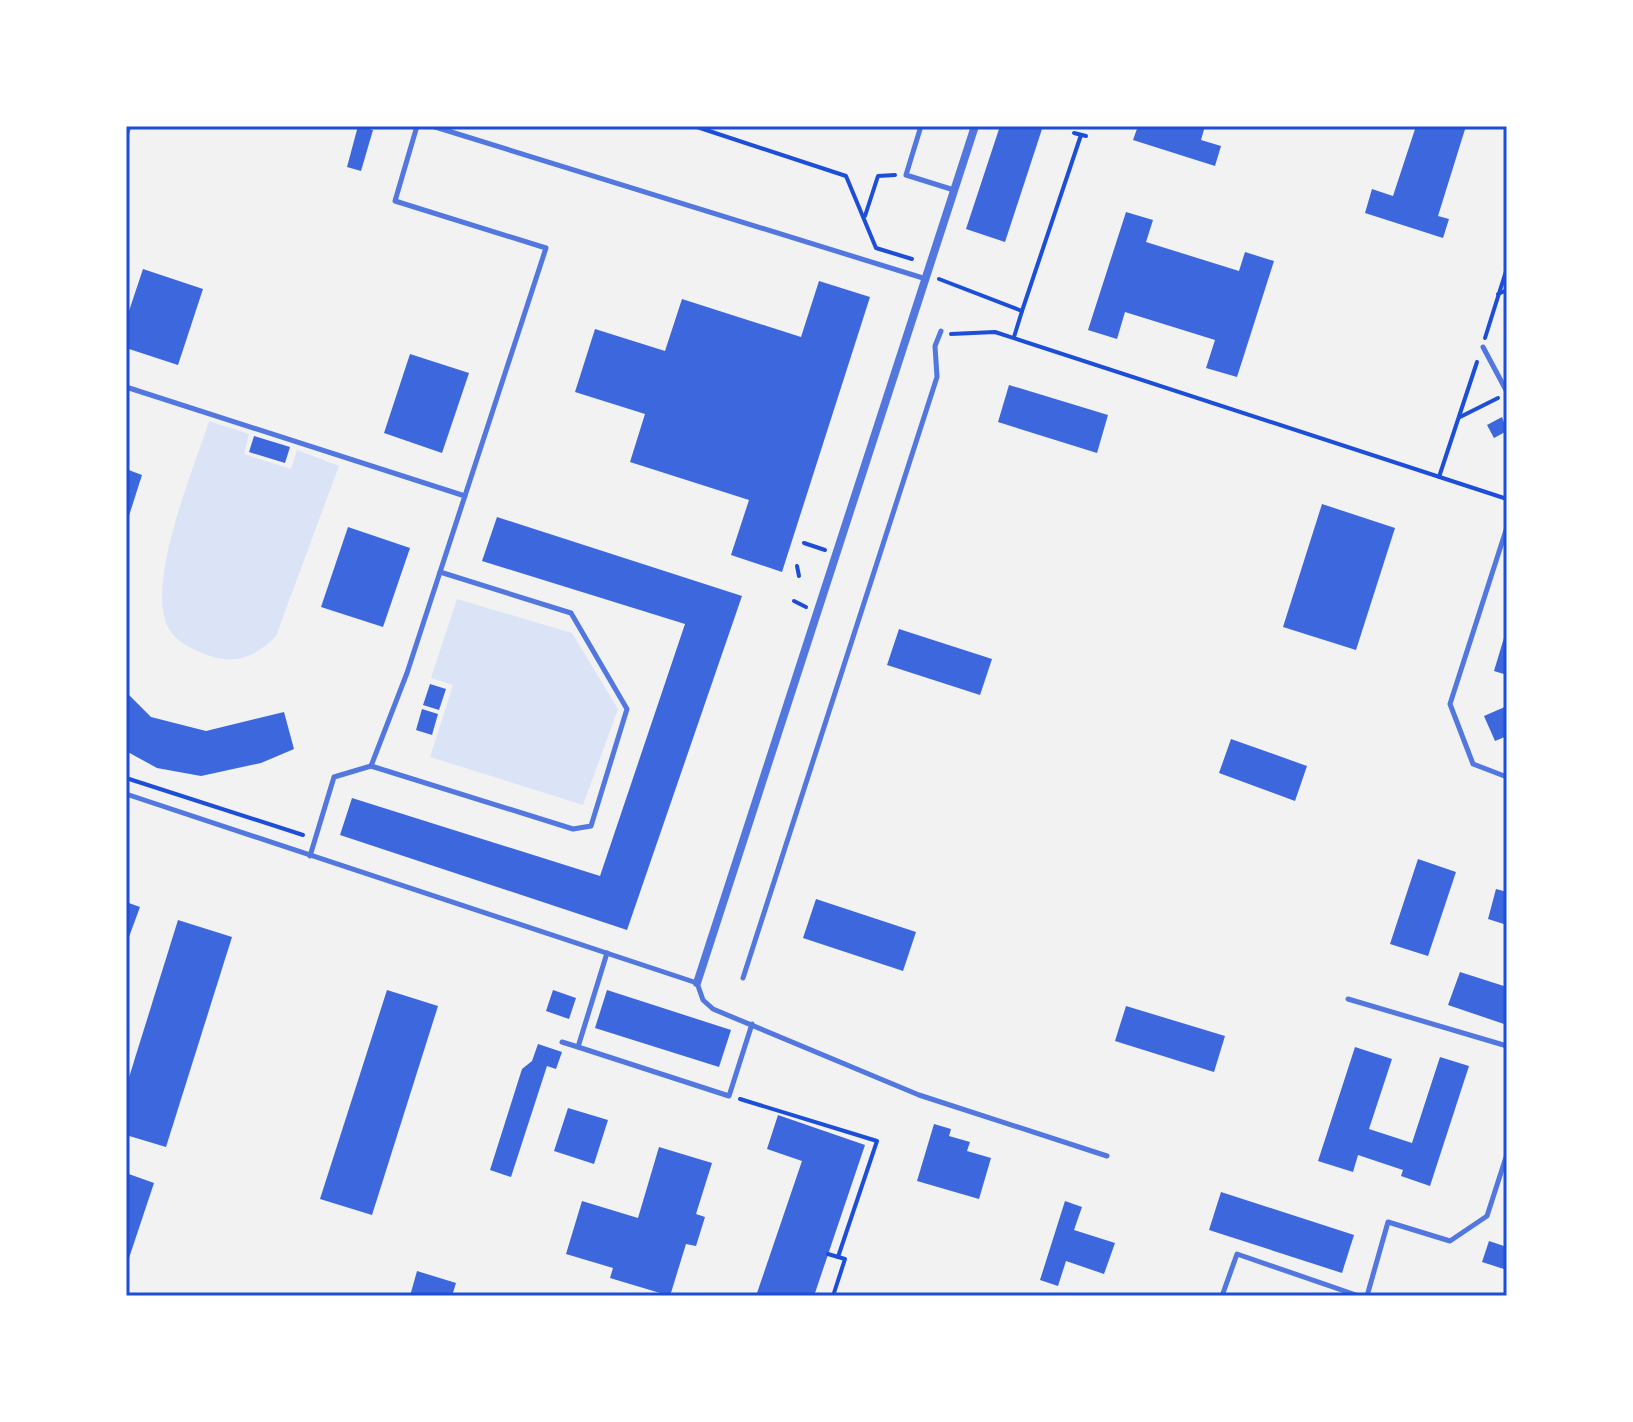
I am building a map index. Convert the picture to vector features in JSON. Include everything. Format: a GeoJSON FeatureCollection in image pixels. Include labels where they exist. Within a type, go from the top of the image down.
{"type":"FeatureCollection","features":[{"type":"Feature","properties":{"kind":"street"},"geometry":{"type":"LineString","coordinates":[[697,983],[923,278],[975,126]]}},
{"type":"Feature","properties":{"kind":"lane"},"geometry":{"type":"LineString","coordinates":[[126,136],[129,126]]}},
{"type":"Feature","properties":{"kind":"lane"},"geometry":{"type":"LineString","coordinates":[[371,766],[440,572],[546,248],[395,201],[417,126]]}},
{"type":"Feature","properties":{"kind":"lane"},"geometry":{"type":"LineString","coordinates":[[432,126],[923,278]]}},
{"type":"Feature","properties":{"kind":"lane"},"geometry":{"type":"LineString","coordinates":[[921,126],[906,175],[954,190]]}},
{"type":"Feature","properties":{"kind":"lane"},"geometry":{"type":"LineString","coordinates":[[743,978],[937,377],[935,346],[941,331]]}},
{"type":"Feature","properties":{"kind":"lane"},"geometry":{"type":"LineString","coordinates":[[1483,347],[1507,393]]}},
{"type":"Feature","properties":{"kind":"lane"},"geometry":{"type":"LineString","coordinates":[[126,387],[465,496]]}},
{"type":"Feature","properties":{"kind":"lane"},"geometry":{"type":"LineString","coordinates":[[1507,527],[1450,704],[1473,764],[1507,777]]}},
{"type":"Feature","properties":{"kind":"lane"},"geometry":{"type":"LineString","coordinates":[[310,856],[334,777],[371,766],[573,829],[591,826],[627,709],[571,613],[440,572]]}},
{"type":"Feature","properties":{"kind":"lane"},"geometry":{"type":"LineString","coordinates":[[126,794],[697,983],[703,1000],[713,1009],[919,1095],[1107,1156]]}},
{"type":"Feature","properties":{"kind":"lane"},"geometry":{"type":"LineString","coordinates":[[578,1047],[607,953]]}},
{"type":"Feature","properties":{"kind":"lane"},"geometry":{"type":"LineString","coordinates":[[1348,999],[1507,1046]]}},
{"type":"Feature","properties":{"kind":"lane"},"geometry":{"type":"LineString","coordinates":[[562,1042],[729,1096],[752,1024]]}},
{"type":"Feature","properties":{"kind":"lane"},"geometry":{"type":"LineString","coordinates":[[1367,1296],[1388,1222],[1450,1241],[1487,1216],[1507,1154]]}},
{"type":"Feature","properties":{"kind":"lane"},"geometry":{"type":"LineString","coordinates":[[1222,1296],[1237,1254],[1359,1296]]}},
{"type":"Feature","properties":{"kind":"path"},"geometry":{"type":"LineString","coordinates":[[694,126],[846,176],[876,248],[912,259]]}},
{"type":"Feature","properties":{"kind":"path"},"geometry":{"type":"LineString","coordinates":[[1014,337],[1080,135]]}},
{"type":"Feature","properties":{"kind":"path"},"geometry":{"type":"LineString","coordinates":[[864,218],[878,176],[906,175]]}},
{"type":"Feature","properties":{"kind":"path"},"geometry":{"type":"LineString","coordinates":[[1439,477],[1507,268]]}},
{"type":"Feature","properties":{"kind":"path"},"geometry":{"type":"LineString","coordinates":[[936,278],[1022,311]]}},
{"type":"Feature","properties":{"kind":"path"},"geometry":{"type":"LineString","coordinates":[[1498,294],[1507,290]]}},
{"type":"Feature","properties":{"kind":"path"},"geometry":{"type":"LineString","coordinates":[[941,331],[956,336],[995,332],[1014,337],[1507,499]]}},
{"type":"Feature","properties":{"kind":"path"},"geometry":{"type":"LineString","coordinates":[[1458,419],[1507,393]]}},
{"type":"Feature","properties":{"kind":"path"},"geometry":{"type":"LineString","coordinates":[[804,543],[836,553]]}},
{"type":"Feature","properties":{"kind":"path"},"geometry":{"type":"LineString","coordinates":[[797,566],[799,576]]}},
{"type":"Feature","properties":{"kind":"path"},"geometry":{"type":"LineString","coordinates":[[126,778],[303,835]]}},
{"type":"Feature","properties":{"kind":"path"},"geometry":{"type":"LineString","coordinates":[[729,1096],[877,1141],[838,1257]]}},
{"type":"Feature","properties":{"kind":"path"},"geometry":{"type":"LineString","coordinates":[[828,1254],[845,1259],[833,1296]]}},
{"type":"Feature","properties":{"kind":"shaded area"},"geometry":{"type":"Polygon","coordinates":[[[209,421],[249,434],[244,454],[291,469],[297,450],[339,466],[276,636],[254,653],[238,659],[210,656],[182,642],[169,629],[163,609],[163,585],[174,526],[209,421]]]}},
{"type":"Feature","properties":{"kind":"shaded area"},"geometry":{"type":"Polygon","coordinates":[[[457,599],[572,633],[618,709],[583,805],[430,757],[453,685],[431,678],[457,599]]]}},
{"type":"Feature","properties":{"kind":"building"},"geometry":{"type":"Polygon","coordinates":[[[358,126],[373,130],[361,171],[347,167],[358,126]]]}},
{"type":"Feature","properties":{"kind":"building"},"geometry":{"type":"Polygon","coordinates":[[[1000,126],[1043,126],[1005,242],[966,229],[1000,126]]]}},
{"type":"Feature","properties":{"kind":"building"},"geometry":{"type":"Polygon","coordinates":[[[1138,126],[1205,126],[1201,140],[1221,146],[1215,166],[1133,140],[1138,126]]]}},
{"type":"Feature","properties":{"kind":"building"},"geometry":{"type":"Polygon","coordinates":[[[1416,126],[1466,126],[1438,216],[1449,219],[1443,238],[1365,213],[1372,189],[1393,196],[1416,126]]]}},
{"type":"Feature","properties":{"kind":"building"},"geometry":{"type":"Polygon","coordinates":[[[1126,212],[1153,220],[1146,242],[1239,271],[1245,252],[1274,261],[1237,377],[1206,368],[1215,340],[1125,312],[1117,339],[1088,330],[1126,212]]]}},
{"type":"Feature","properties":{"kind":"building"},"geometry":{"type":"Polygon","coordinates":[[[143,269],[203,289],[178,365],[126,348],[126,320],[143,269]]]}},
{"type":"Feature","properties":{"kind":"building"},"geometry":{"type":"Polygon","coordinates":[[[819,281],[870,297],[782,572],[731,555],[749,500],[630,462],[645,414],[575,392],[595,329],[665,351],[682,299],[801,337],[819,281]]]}},
{"type":"Feature","properties":{"kind":"building"},"geometry":{"type":"Polygon","coordinates":[[[410,354],[469,373],[442,453],[384,433],[410,354]]]}},
{"type":"Feature","properties":{"kind":"building"},"geometry":{"type":"Polygon","coordinates":[[[1009,385],[1108,415],[1097,453],[998,422],[1009,385]]]}},
{"type":"Feature","properties":{"kind":"building"},"geometry":{"type":"Polygon","coordinates":[[[1502,417],[1507,431],[1494,438],[1487,425],[1502,417]]]}},
{"type":"Feature","properties":{"kind":"building"},"geometry":{"type":"Polygon","coordinates":[[[254,436],[290,447],[285,463],[249,452],[254,436]]]}},
{"type":"Feature","properties":{"kind":"building"},"geometry":{"type":"Polygon","coordinates":[[[126,469],[142,475],[127,522],[126,522],[126,469]]]}},
{"type":"Feature","properties":{"kind":"building"},"geometry":{"type":"Polygon","coordinates":[[[1322,504],[1395,528],[1356,650],[1283,627],[1322,504]]]}},
{"type":"Feature","properties":{"kind":"building"},"geometry":{"type":"Polygon","coordinates":[[[497,517],[742,596],[627,930],[340,835],[352,798],[600,876],[685,624],[482,561],[497,517]]]}},
{"type":"Feature","properties":{"kind":"building"},"geometry":{"type":"Polygon","coordinates":[[[348,527],[410,548],[383,627],[321,607],[348,527]]]}},
{"type":"Feature","properties":{"kind":"building"},"geometry":{"type":"Polygon","coordinates":[[[899,629],[992,659],[980,695],[887,665],[899,629]]]}},
{"type":"Feature","properties":{"kind":"building"},"geometry":{"type":"Polygon","coordinates":[[[1507,631],[1507,675],[1494,671],[1507,631]]]}},
{"type":"Feature","properties":{"kind":"building"},"geometry":{"type":"Polygon","coordinates":[[[430,684],[446,689],[439,710],[423,705],[430,684]]]}},
{"type":"Feature","properties":{"kind":"building"},"geometry":{"type":"Polygon","coordinates":[[[126,692],[151,717],[206,731],[284,712],[294,749],[261,763],[201,776],[157,768],[126,751],[126,692]]]}},
{"type":"Feature","properties":{"kind":"building"},"geometry":{"type":"Polygon","coordinates":[[[1507,706],[1507,736],[1495,741],[1484,716],[1507,706]]]}},
{"type":"Feature","properties":{"kind":"building"},"geometry":{"type":"Polygon","coordinates":[[[422,709],[438,714],[432,735],[416,730],[422,709]]]}},
{"type":"Feature","properties":{"kind":"building"},"geometry":{"type":"Polygon","coordinates":[[[1231,739],[1307,766],[1295,801],[1219,773],[1231,739]]]}},
{"type":"Feature","properties":{"kind":"building"},"geometry":{"type":"Polygon","coordinates":[[[1418,859],[1456,872],[1428,956],[1390,944],[1418,859]]]}},
{"type":"Feature","properties":{"kind":"building"},"geometry":{"type":"Polygon","coordinates":[[[1496,889],[1507,892],[1507,925],[1488,919],[1496,889]]]}},
{"type":"Feature","properties":{"kind":"building"},"geometry":{"type":"Polygon","coordinates":[[[816,899],[916,932],[903,971],[803,938],[816,899]]]}},
{"type":"Feature","properties":{"kind":"building"},"geometry":{"type":"Polygon","coordinates":[[[126,902],[140,907],[126,945],[126,902]]]}},
{"type":"Feature","properties":{"kind":"building"},"geometry":{"type":"Polygon","coordinates":[[[178,920],[232,937],[166,1147],[126,1135],[126,1087],[178,920]]]}},
{"type":"Feature","properties":{"kind":"building"},"geometry":{"type":"Polygon","coordinates":[[[1460,972],[1507,987],[1507,1025],[1448,1005],[1460,972]]]}},
{"type":"Feature","properties":{"kind":"building"},"geometry":{"type":"Polygon","coordinates":[[[387,990],[438,1006],[372,1215],[320,1199],[387,990]]]}},
{"type":"Feature","properties":{"kind":"building"},"geometry":{"type":"Polygon","coordinates":[[[553,990],[576,998],[569,1019],[546,1011],[553,990]]]}},
{"type":"Feature","properties":{"kind":"building"},"geometry":{"type":"Polygon","coordinates":[[[607,990],[731,1030],[719,1067],[595,1028],[607,990]]]}},
{"type":"Feature","properties":{"kind":"building"},"geometry":{"type":"Polygon","coordinates":[[[1126,1006],[1225,1036],[1214,1072],[1115,1041],[1126,1006]]]}},
{"type":"Feature","properties":{"kind":"building"},"geometry":{"type":"Polygon","coordinates":[[[538,1044],[562,1052],[556,1069],[547,1066],[511,1177],[490,1170],[522,1069],[532,1061],[538,1044]]]}},
{"type":"Feature","properties":{"kind":"building"},"geometry":{"type":"Polygon","coordinates":[[[1355,1047],[1392,1059],[1369,1129],[1412,1143],[1440,1057],[1469,1066],[1430,1186],[1401,1176],[1403,1170],[1358,1155],[1353,1172],[1318,1161],[1355,1047]]]}},
{"type":"Feature","properties":{"kind":"building"},"geometry":{"type":"Polygon","coordinates":[[[568,1108],[608,1120],[594,1164],[554,1151],[568,1108]]]}},
{"type":"Feature","properties":{"kind":"building"},"geometry":{"type":"Polygon","coordinates":[[[778,1115],[865,1145],[814,1296],[756,1296],[802,1161],[767,1149],[778,1115]]]}},
{"type":"Feature","properties":{"kind":"building"},"geometry":{"type":"Polygon","coordinates":[[[934,1124],[951,1129],[949,1136],[970,1142],[967,1151],[991,1158],[979,1199],[917,1181],[934,1124]]]}},
{"type":"Feature","properties":{"kind":"building"},"geometry":{"type":"Polygon","coordinates":[[[659,1147],[712,1163],[696,1214],[705,1217],[696,1246],[686,1244],[670,1296],[610,1278],[613,1268],[566,1254],[582,1201],[638,1218],[659,1147]]]}},
{"type":"Feature","properties":{"kind":"building"},"geometry":{"type":"Polygon","coordinates":[[[126,1173],[154,1183],[127,1264],[126,1264],[126,1173]]]}},
{"type":"Feature","properties":{"kind":"building"},"geometry":{"type":"Polygon","coordinates":[[[1221,1192],[1354,1235],[1342,1273],[1209,1230],[1221,1192]]]}},
{"type":"Feature","properties":{"kind":"building"},"geometry":{"type":"Polygon","coordinates":[[[1065,1201],[1082,1207],[1074,1230],[1115,1243],[1104,1274],[1066,1261],[1058,1286],[1040,1280],[1065,1201]]]}},
{"type":"Feature","properties":{"kind":"building"},"geometry":{"type":"Polygon","coordinates":[[[1489,1241],[1507,1247],[1507,1270],[1482,1262],[1489,1241]]]}},
{"type":"Feature","properties":{"kind":"building"},"geometry":{"type":"Polygon","coordinates":[[[417,1271],[456,1283],[452,1296],[410,1296],[417,1271]]]}}]}
